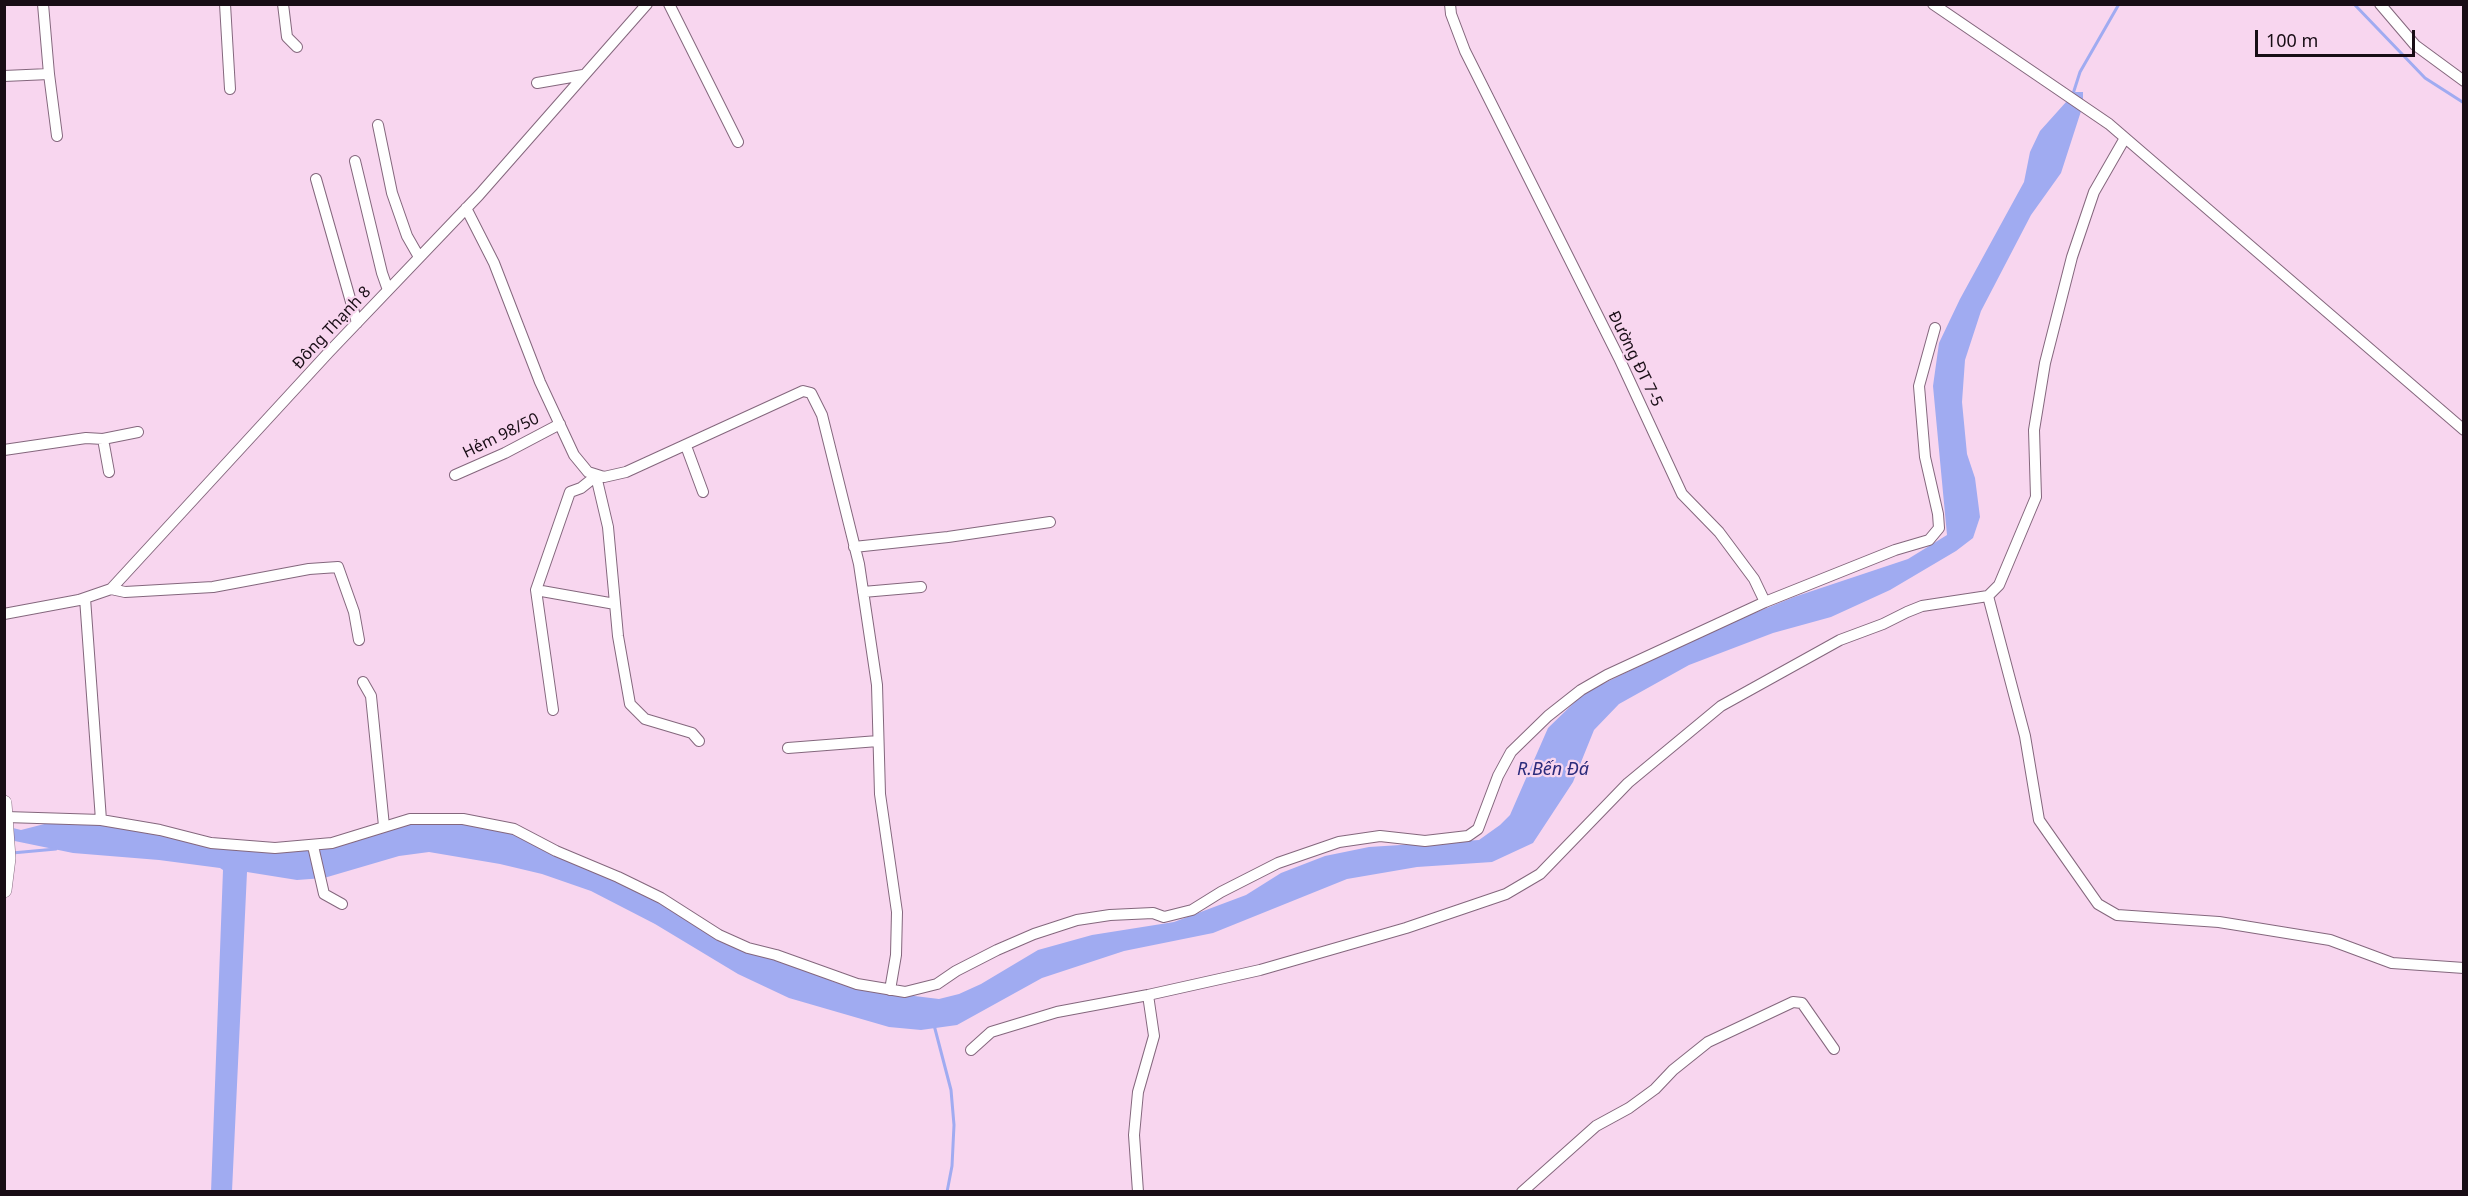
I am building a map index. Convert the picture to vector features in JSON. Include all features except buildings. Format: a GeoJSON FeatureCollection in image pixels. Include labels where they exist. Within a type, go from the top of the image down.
{"type":"FeatureCollection","features":[{"type":"Feature","properties":{"kind":"main road"},"geometry":{"type":"LineString","coordinates":[[4,890],[8,858],[6,814]]}},
{"type":"Feature","properties":{"kind":"street"},"geometry":{"type":"LineString","coordinates":[[43,4],[57,136]]}},
{"type":"Feature","properties":{"kind":"street"},"geometry":{"type":"LineString","coordinates":[[225,4],[230,89]]}},
{"type":"Feature","properties":{"kind":"street"},"geometry":{"type":"LineString","coordinates":[[283,4],[287,38],[297,47]]}},
{"type":"Feature","properties":{"kind":"street","name":"Đông Thạnh 8"},"geometry":{"type":"LineString","coordinates":[[4,614],[85,598],[111,589],[466,208],[647,4]]}},
{"type":"Feature","properties":{"kind":"street"},"geometry":{"type":"LineString","coordinates":[[669,4],[738,142]]}},
{"type":"Feature","properties":{"kind":"street","name":"Đường ĐT 7-5"},"geometry":{"type":"LineString","coordinates":[[1450,4],[1451,14],[1465,51],[1619,358],[1682,494],[1719,532],[1754,579],[1765,602]]}},
{"type":"Feature","properties":{"kind":"street"},"geometry":{"type":"LineString","coordinates":[[1933,4],[2109,124],[2463,430]]}},
{"type":"Feature","properties":{"kind":"street"},"geometry":{"type":"LineString","coordinates":[[2380,4],[2415,45],[2463,81]]}},
{"type":"Feature","properties":{"kind":"street"},"geometry":{"type":"LineString","coordinates":[[4,76],[49,74]]}},
{"type":"Feature","properties":{"kind":"street"},"geometry":{"type":"LineString","coordinates":[[537,83],[583,75]]}},
{"type":"Feature","properties":{"kind":"street"},"geometry":{"type":"LineString","coordinates":[[378,126],[392,193],[407,236],[419,257]]}},
{"type":"Feature","properties":{"kind":"street"},"geometry":{"type":"LineString","coordinates":[[972,1050],[991,1032],[1057,1011],[1149,995],[1260,970],[1406,928],[1506,894],[1540,874],[1628,783],[1721,706],[1840,640],[1883,624],[1907,612],[1922,606],[1988,596],[1999,585],[2036,497],[2034,430],[2045,363],[2072,257],[2094,192],[2125,138]]}},
{"type":"Feature","properties":{"kind":"street"},"geometry":{"type":"LineString","coordinates":[[355,161],[388,290]]}},
{"type":"Feature","properties":{"kind":"street"},"geometry":{"type":"LineString","coordinates":[[316,179],[357,323]]}},
{"type":"Feature","properties":{"kind":"street"},"geometry":{"type":"LineString","coordinates":[[466,208],[494,263],[540,381],[574,455],[588,472],[604,477],[626,472],[803,392],[811,393],[822,415],[854,547],[877,685],[880,794],[897,912],[896,955],[890,990]]}},
{"type":"Feature","properties":{"kind":"street"},"geometry":{"type":"LineString","coordinates":[[6,814],[101,820],[160,830],[210,843],[275,848],[314,847],[410,819],[464,819],[514,829],[661,898],[719,935],[748,948],[777,955],[857,984],[905,992],[937,984],[956,971],[1034,934],[1077,920],[1110,915],[1153,913],[1164,917],[1192,910],[1278,862],[1339,842],[1380,836],[1425,841],[1468,836],[1478,829],[1498,776],[1511,752],[1533,730],[1581,690],[1607,675],[1765,602],[1895,550],[1929,540],[1939,528],[1938,514],[1924,457],[1919,386],[1935,328]]}},
{"type":"Feature","properties":{"kind":"street","name":"Hẻm 98/50"},"geometry":{"type":"LineString","coordinates":[[455,475],[505,453],[560,424]]}},
{"type":"Feature","properties":{"kind":"street"},"geometry":{"type":"LineString","coordinates":[[4,450],[87,438],[103,439],[138,432]]}},
{"type":"Feature","properties":{"kind":"street"},"geometry":{"type":"LineString","coordinates":[[103,439],[109,472]]}},
{"type":"Feature","properties":{"kind":"street"},"geometry":{"type":"LineString","coordinates":[[686,446],[703,492]]}},
{"type":"Feature","properties":{"kind":"street"},"geometry":{"type":"LineString","coordinates":[[554,710],[536,590],[570,492],[581,488],[596,476]]}},
{"type":"Feature","properties":{"kind":"street"},"geometry":{"type":"LineString","coordinates":[[596,476],[608,527],[615,604],[630,704],[645,720],[692,733],[699,741]]}},
{"type":"Feature","properties":{"kind":"street"},"geometry":{"type":"LineString","coordinates":[[854,547],[948,537],[1050,522]]}},
{"type":"Feature","properties":{"kind":"street"},"geometry":{"type":"LineString","coordinates":[[111,589],[125,592],[213,587],[338,567],[354,612],[359,640]]}},
{"type":"Feature","properties":{"kind":"street"},"geometry":{"type":"LineString","coordinates":[[863,592],[921,587]]}},
{"type":"Feature","properties":{"kind":"street"},"geometry":{"type":"LineString","coordinates":[[536,590],[615,604]]}},
{"type":"Feature","properties":{"kind":"street"},"geometry":{"type":"LineString","coordinates":[[1988,596],[2025,736],[2038,816],[2098,904],[2117,915],[2219,922],[2330,940],[2392,963],[2463,968]]}},
{"type":"Feature","properties":{"kind":"street"},"geometry":{"type":"LineString","coordinates":[[85,598],[101,820]]}},
{"type":"Feature","properties":{"kind":"street"},"geometry":{"type":"LineString","coordinates":[[363,682],[370,696],[384,826]]}},
{"type":"Feature","properties":{"kind":"street"},"geometry":{"type":"LineString","coordinates":[[788,748],[878,741]]}},
{"type":"Feature","properties":{"kind":"street"},"geometry":{"type":"LineString","coordinates":[[314,847],[324,894],[342,904]]}},
{"type":"Feature","properties":{"kind":"street"},"geometry":{"type":"LineString","coordinates":[[1138,1191],[1134,1135],[1138,1092],[1154,1036],[1149,995]]}},
{"type":"Feature","properties":{"kind":"street"},"geometry":{"type":"LineString","coordinates":[[1522,1191],[1596,1125],[1629,1108],[1655,1089],[1672,1070],[1708,1042],[1793,1002],[1802,1003],[1834,1049]]}},
{"type":"Feature","properties":{"kind":"water","name":"R.Bến Đá"},"geometry":{"type":"Polygon","coordinates":[[[2075,92],[2083,92],[2083,105],[2061,173],[2031,215],[1981,311],[1965,360],[1962,402],[1967,454],[1975,478],[1980,517],[1973,538],[1956,551],[1890,590],[1831,617],[1773,633],[1689,665],[1619,704],[1594,730],[1573,782],[1533,843],[1492,862],[1417,867],[1347,879],[1213,933],[1124,951],[1042,978],[957,1025],[921,1030],[889,1027],[789,998],[738,974],[655,924],[591,891],[542,874],[500,864],[429,852],[399,856],[324,878],[297,880],[247,872],[232,1191],[211,1192],[223,870],[159,860],[73,853],[5,839],[5,826],[21,830],[60,820],[108,824],[255,848],[324,849],[351,843],[385,828],[435,820],[496,827],[626,882],[757,948],[834,982],[890,993],[939,999],[959,994],[981,984],[1038,950],[1092,935],[1174,922],[1246,895],[1281,873],[1325,856],[1369,847],[1479,840],[1510,815],[1548,728],[1584,693],[1720,627],[1794,597],[1908,559],[1947,535],[1933,386],[1939,343],[1960,299],[2024,182],[2030,152],[2040,131],[2075,92]]]}},
{"type":"Feature","properties":{"kind":"waterway"},"geometry":{"type":"LineString","coordinates":[[2072,97],[2080,72],[2119,4]]}},
{"type":"Feature","properties":{"kind":"waterway"},"geometry":{"type":"LineString","coordinates":[[2354,4],[2425,78],[2464,103]]}},
{"type":"Feature","properties":{"kind":"waterway"},"geometry":{"type":"LineString","coordinates":[[12,853],[56,849]]}},
{"type":"Feature","properties":{"kind":"waterway"},"geometry":{"type":"LineString","coordinates":[[934,1025],[951,1090],[954,1125],[952,1166],[947,1192]]}}]}
